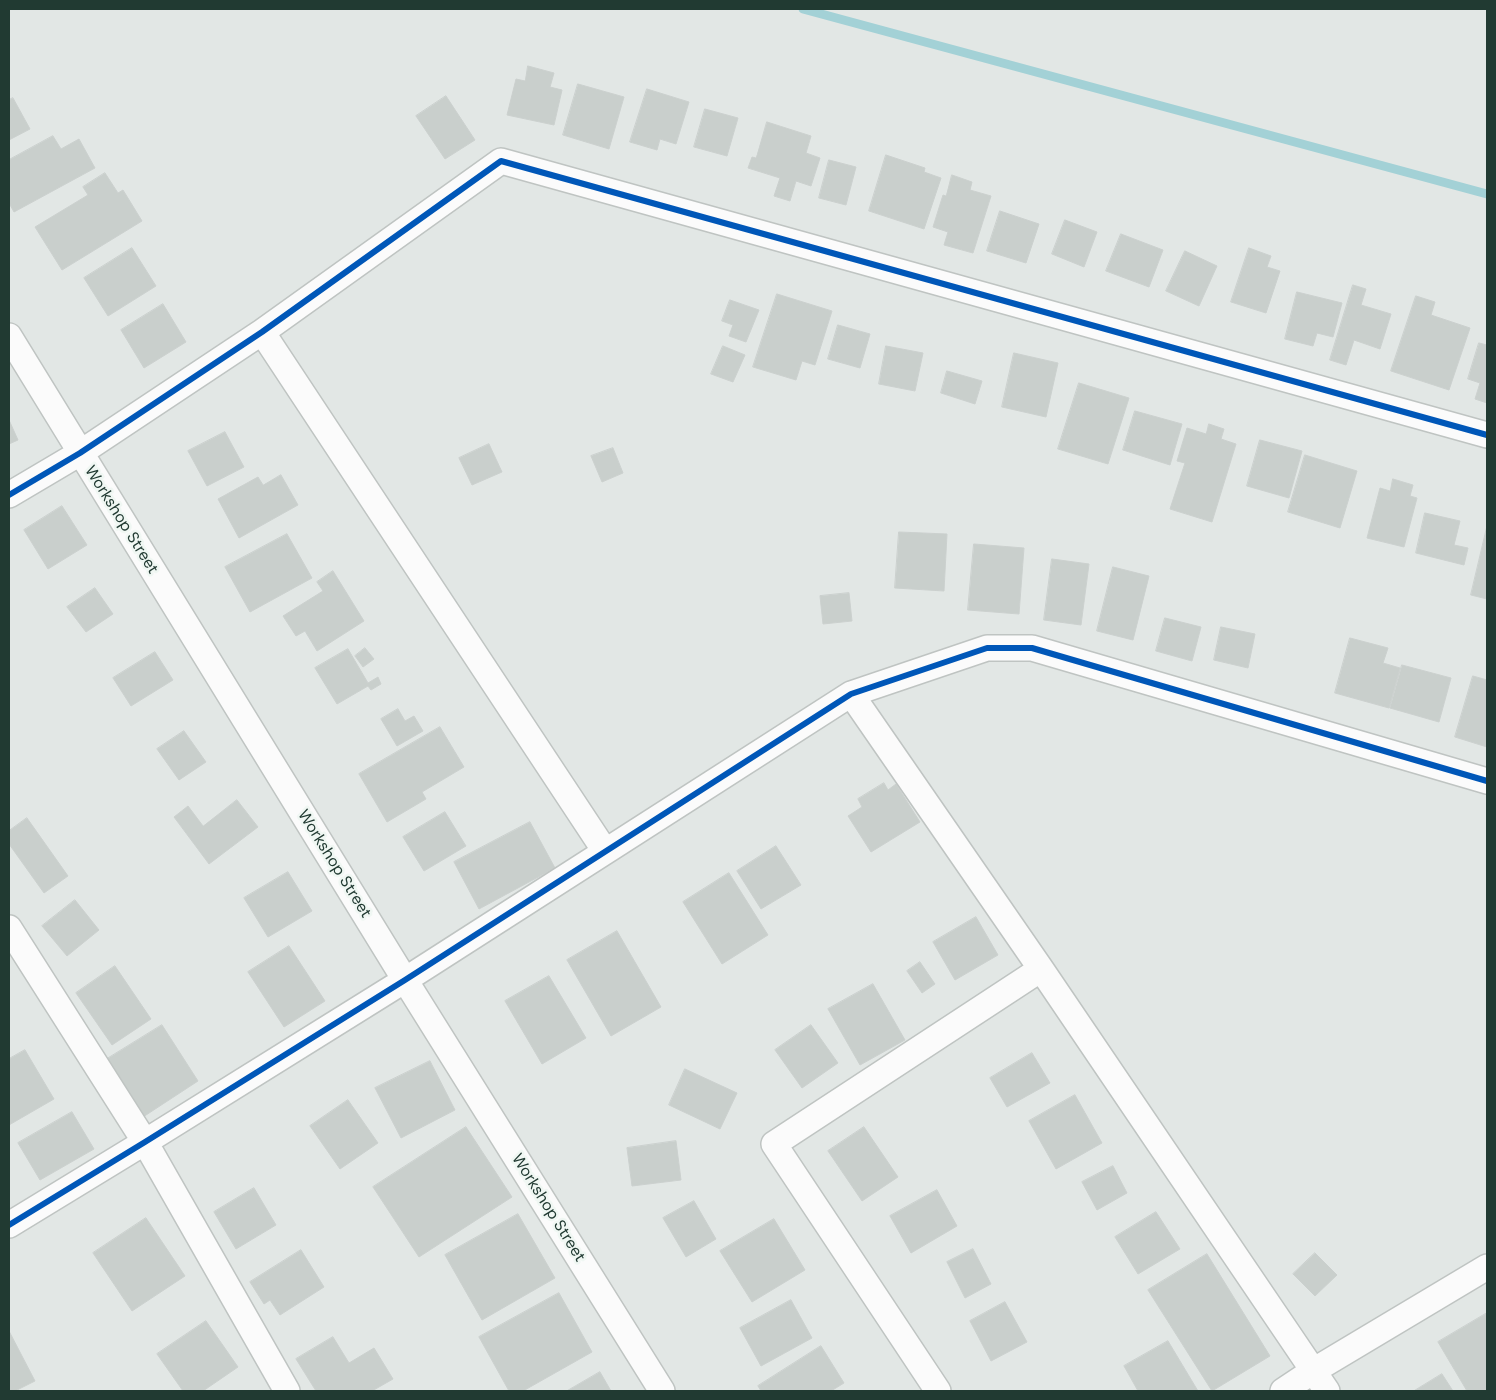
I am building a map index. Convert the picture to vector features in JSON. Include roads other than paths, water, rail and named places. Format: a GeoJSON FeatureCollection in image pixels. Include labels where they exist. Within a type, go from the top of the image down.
{"type":"FeatureCollection","features":[{"type":"Feature","properties":{"kind":"street"},"geometry":{"type":"LineString","coordinates":[[9,495],[80,453],[262,332],[501,161],[1487,436]]}},
{"type":"Feature","properties":{"kind":"street"},"geometry":{"type":"LineString","coordinates":[[262,332],[605,851]]}},
{"type":"Feature","properties":{"kind":"street","name":"Workshop Street"},"geometry":{"type":"LineString","coordinates":[[9,336],[405,980],[662,1391]]}},
{"type":"Feature","properties":{"kind":"street"},"geometry":{"type":"LineString","coordinates":[[9,1225],[405,980],[851,694],[987,648],[1032,648],[1487,781]]}},
{"type":"Feature","properties":{"kind":"street"},"geometry":{"type":"LineString","coordinates":[[851,694],[1041,969],[1320,1381]]}},
{"type":"Feature","properties":{"kind":"street"},"geometry":{"type":"LineString","coordinates":[[9,928],[145,1142],[286,1391]]}},
{"type":"Feature","properties":{"kind":"street"},"geometry":{"type":"LineString","coordinates":[[938,1391],[774,1144],[1041,969]]}},
{"type":"Feature","properties":{"kind":"street"},"geometry":{"type":"LineString","coordinates":[[1283,1391],[1320,1381],[1487,1267]]}},
{"type":"Feature","properties":{"kind":"waterway"},"geometry":{"type":"LineString","coordinates":[[803,9],[1487,194]]}}]}
